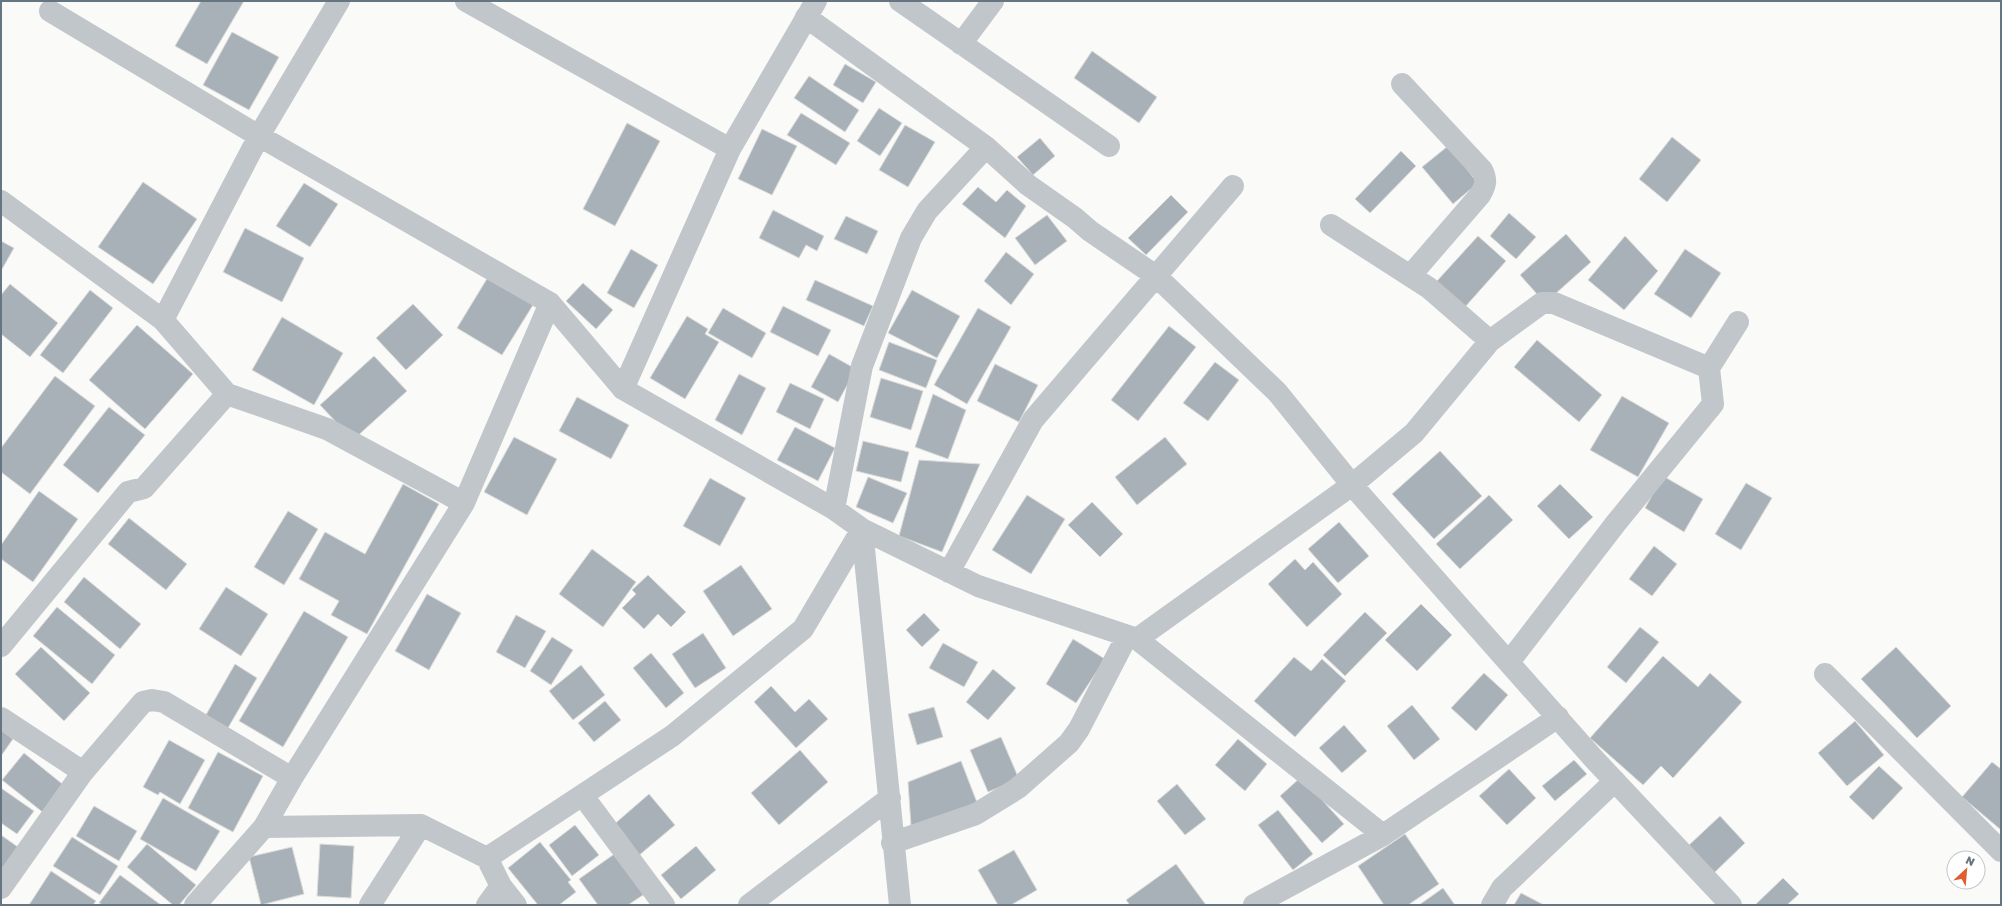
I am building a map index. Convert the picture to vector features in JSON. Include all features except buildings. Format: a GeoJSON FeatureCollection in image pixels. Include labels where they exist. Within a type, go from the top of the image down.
{"type":"FeatureCollection","features":[{"type":"Feature","properties":{"kind":"street"},"geometry":{"type":"LineString","coordinates":[[163,320],[259,136],[339,1]]}},
{"type":"Feature","properties":{"kind":"street"},"geometry":{"type":"LineString","coordinates":[[466,1],[730,149]]}},
{"type":"Feature","properties":{"kind":"street"},"geometry":{"type":"LineString","coordinates":[[900,1],[1109,146]]}},
{"type":"Feature","properties":{"kind":"street"},"geometry":{"type":"LineString","coordinates":[[961,44],[993,1]]}},
{"type":"Feature","properties":{"kind":"street"},"geometry":{"type":"LineString","coordinates":[[622,389],[730,149],[811,9],[986,147],[1028,185],[1075,218],[1090,231],[1156,276],[1276,392],[1352,485],[1615,781],[1731,905]]}},
{"type":"Feature","properties":{"kind":"street"},"geometry":{"type":"LineString","coordinates":[[50,11],[259,136],[550,304],[622,389],[834,509],[862,529],[978,586],[1132,637],[1383,835]]}},
{"type":"Feature","properties":{"kind":"street"},"geometry":{"type":"LineString","coordinates":[[1402,84],[1482,170],[1486,179],[1485,188],[1480,195],[1410,276]]}},
{"type":"Feature","properties":{"kind":"street"},"geometry":{"type":"LineString","coordinates":[[834,509],[862,366],[911,238],[927,211],[986,147]]}},
{"type":"Feature","properties":{"kind":"street"},"geometry":{"type":"LineString","coordinates":[[949,572],[1033,420],[1233,186]]}},
{"type":"Feature","properties":{"kind":"street"},"geometry":{"type":"LineString","coordinates":[[1,201],[163,320],[227,394],[327,429],[464,504]]}},
{"type":"Feature","properties":{"kind":"street"},"geometry":{"type":"LineString","coordinates":[[1331,225],[1437,294],[1490,341]]}},
{"type":"Feature","properties":{"kind":"street"},"geometry":{"type":"LineString","coordinates":[[892,843],[976,814],[1027,782],[1069,743],[1079,729],[1132,637],[1352,485],[1414,433],[1490,341],[1542,303],[1554,303],[1709,368]]}},
{"type":"Feature","properties":{"kind":"street"},"geometry":{"type":"LineString","coordinates":[[195,905],[264,827],[292,778],[464,504],[550,304]]}},
{"type":"Feature","properties":{"kind":"street"},"geometry":{"type":"LineString","coordinates":[[1509,662],[1616,523],[1713,404],[1709,368],[1738,322]]}},
{"type":"Feature","properties":{"kind":"street"},"geometry":{"type":"LineString","coordinates":[[1,646],[128,492],[144,488],[227,394]]}},
{"type":"Feature","properties":{"kind":"street"},"geometry":{"type":"LineString","coordinates":[[487,858],[672,736],[803,629],[862,529]]}},
{"type":"Feature","properties":{"kind":"street"},"geometry":{"type":"LineString","coordinates":[[862,529],[890,798],[892,843],[900,905]]}},
{"type":"Feature","properties":{"kind":"street"},"geometry":{"type":"LineString","coordinates":[[1825,674],[2001,851]]}},
{"type":"Feature","properties":{"kind":"street"},"geometry":{"type":"LineString","coordinates":[[1,888],[83,772],[143,702],[152,700],[164,702],[292,778]]}},
{"type":"Feature","properties":{"kind":"street"},"geometry":{"type":"LineString","coordinates":[[1254,905],[1383,835],[1558,717]]}},
{"type":"Feature","properties":{"kind":"street"},"geometry":{"type":"LineString","coordinates":[[1,718],[83,772]]}},
{"type":"Feature","properties":{"kind":"street"},"geometry":{"type":"LineString","coordinates":[[1492,905],[1502,888],[1615,781]]}},
{"type":"Feature","properties":{"kind":"street"},"geometry":{"type":"LineString","coordinates":[[583,796],[664,905]]}},
{"type":"Feature","properties":{"kind":"street"},"geometry":{"type":"LineString","coordinates":[[749,905],[890,798]]}},
{"type":"Feature","properties":{"kind":"street"},"geometry":{"type":"LineString","coordinates":[[264,827],[421,824],[487,858],[500,886],[516,905]]}},
{"type":"Feature","properties":{"kind":"street"},"geometry":{"type":"LineString","coordinates":[[370,905],[421,824]]}},
{"type":"Feature","properties":{"kind":"street"},"geometry":{"type":"LineString","coordinates":[[487,905],[500,886]]}}]}
